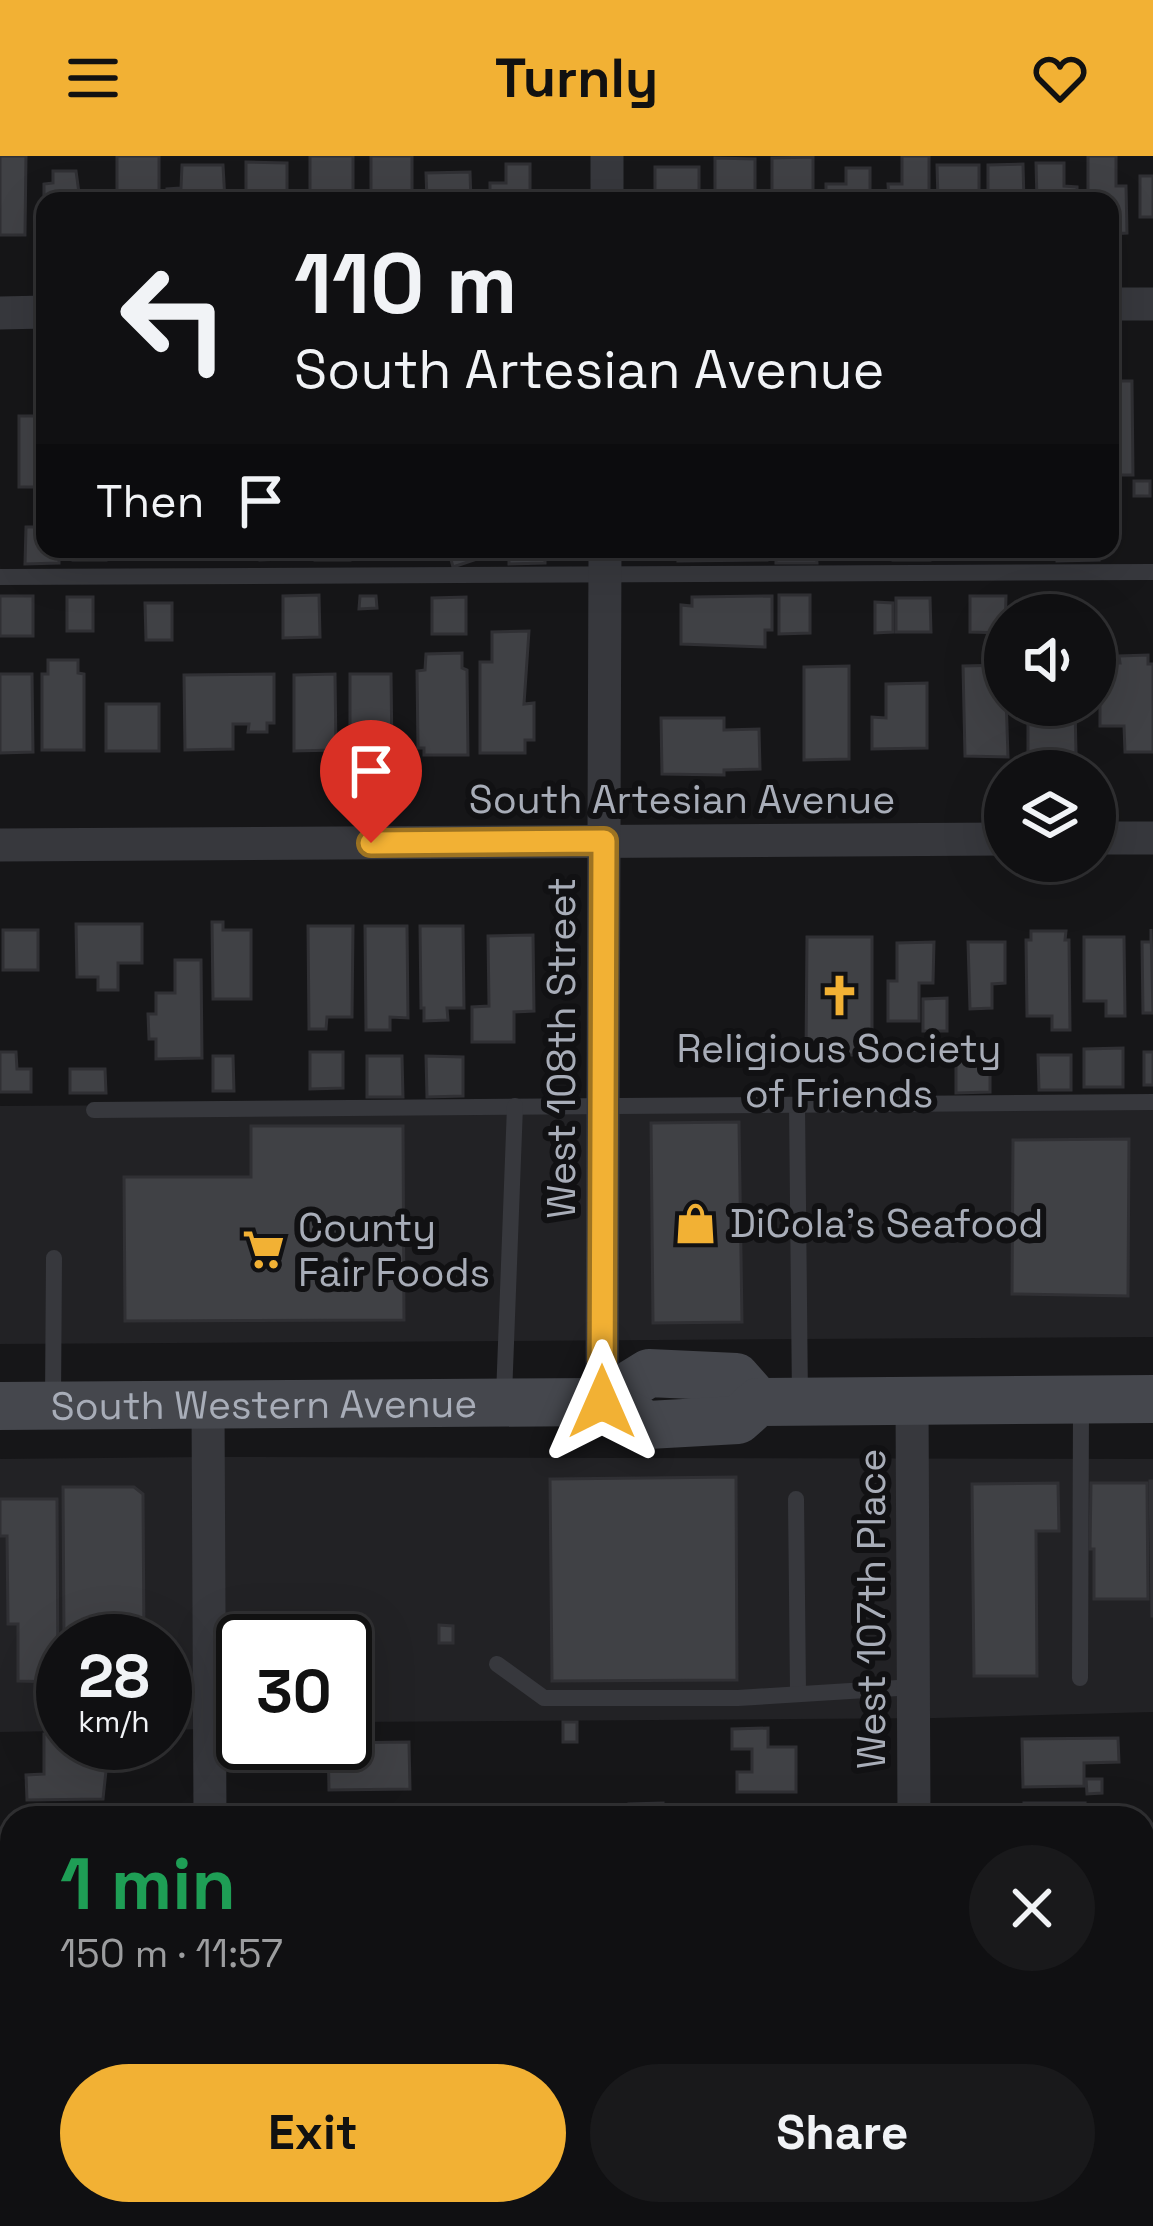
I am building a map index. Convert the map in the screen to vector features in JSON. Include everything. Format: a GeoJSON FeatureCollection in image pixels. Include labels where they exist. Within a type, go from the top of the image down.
{"type":"FeatureCollection","features":[{"type":"Feature","properties":{"kind":"main road","name":"South Western Avenue"},"geometry":{"type":"LineString","coordinates":[[0,1406],[602,1402],[648,1425],[738,1420],[779,1401],[1153,1399]]}},
{"type":"Feature","properties":{"kind":"street"},"geometry":{"type":"LineString","coordinates":[[607,156],[607,192]]}},
{"type":"Feature","properties":{"kind":"street"},"geometry":{"type":"LineString","coordinates":[[1119,304],[1153,304]]}},
{"type":"Feature","properties":{"kind":"street"},"geometry":{"type":"LineString","coordinates":[[0,313],[36,312]]}},
{"type":"Feature","properties":{"kind":"street","name":"West 108th Street"},"geometry":{"type":"LineString","coordinates":[[602,1402],[605,562]]}},
{"type":"Feature","properties":{"kind":"street"},"geometry":{"type":"LineString","coordinates":[[1116,838],[1153,838]]}},
{"type":"Feature","properties":{"kind":"street","name":"South Artesian Avenue"},"geometry":{"type":"LineString","coordinates":[[0,845],[984,839]]}},
{"type":"Feature","properties":{"kind":"street","name":"West 107th Place"},"geometry":{"type":"LineString","coordinates":[[911,1400],[914,1806]]}},
{"type":"Feature","properties":{"kind":"street"},"geometry":{"type":"LineString","coordinates":[[208,1405],[210,1806]]}},
{"type":"Feature","properties":{"kind":"lane"},"geometry":{"type":"LineString","coordinates":[[0,577],[605,562],[1153,572]]}},
{"type":"Feature","properties":{"kind":"lane"},"geometry":{"type":"LineString","coordinates":[[94,1110],[1153,1102]]}},
{"type":"Feature","properties":{"kind":"lane"},"geometry":{"type":"LineString","coordinates":[[779,1401],[796,1105]]}},
{"type":"Feature","properties":{"kind":"lane"},"geometry":{"type":"LineString","coordinates":[[504,1403],[515,1106]]}},
{"type":"Feature","properties":{"kind":"lane"},"geometry":{"type":"LineString","coordinates":[[53,1406],[54,1258]]}},
{"type":"Feature","properties":{"kind":"lane"},"geometry":{"type":"LineString","coordinates":[[1080,1678],[1081,1400]]}},
{"type":"Feature","properties":{"kind":"lane"},"geometry":{"type":"LineString","coordinates":[[796,1499],[798,1691]]}},
{"type":"Feature","properties":{"kind":"lane"},"geometry":{"type":"LineString","coordinates":[[496,1664],[544,1698],[738,1697],[914,1687]]}},
{"type":"Feature","properties":{"kind":"shaded area"},"geometry":{"type":"Polygon","coordinates":[[[1153,1099],[1153,1337],[0,1344],[0,1106],[1153,1099]]]}},
{"type":"Feature","properties":{"kind":"shaded area"},"geometry":{"type":"Polygon","coordinates":[[[0,1459],[1153,1459],[1153,1712],[372,1722],[372,1614],[216,1614],[216,1723],[192,1729],[192,1614],[36,1614],[36,1731],[0,1732],[0,1459]]]}},
{"type":"Feature","properties":{"kind":"building"},"geometry":{"type":"Polygon","coordinates":[[[0,156],[26,156],[25,235],[0,235],[0,156]]]}},
{"type":"Feature","properties":{"kind":"building"},"geometry":{"type":"Polygon","coordinates":[[[117,156],[159,156],[159,192],[117,192],[117,156]]]}},
{"type":"Feature","properties":{"kind":"building"},"geometry":{"type":"Polygon","coordinates":[[[310,156],[353,156],[353,192],[310,192],[310,156]]]}},
{"type":"Feature","properties":{"kind":"building"},"geometry":{"type":"Polygon","coordinates":[[[371,156],[412,156],[412,192],[371,192],[371,156]]]}},
{"type":"Feature","properties":{"kind":"building"},"geometry":{"type":"Polygon","coordinates":[[[902,156],[929,156],[929,192],[888,192],[888,184],[902,184],[902,156]]]}},
{"type":"Feature","properties":{"kind":"building"},"geometry":{"type":"Polygon","coordinates":[[[1088,156],[1116,156],[1116,186],[1126,186],[1127,233],[1119,233],[1119,192],[1088,192],[1088,156]]]}},
{"type":"Feature","properties":{"kind":"building"},"geometry":{"type":"Polygon","coordinates":[[[813,157],[813,192],[772,192],[772,158],[813,157]]]}},
{"type":"Feature","properties":{"kind":"building"},"geometry":{"type":"Polygon","coordinates":[[[715,158],[755,159],[755,192],[715,192],[715,158]]]}},
{"type":"Feature","properties":{"kind":"building"},"geometry":{"type":"Polygon","coordinates":[[[246,162],[287,163],[287,192],[246,192],[246,162]]]}},
{"type":"Feature","properties":{"kind":"building"},"geometry":{"type":"Polygon","coordinates":[[[1036,163],[1064,163],[1064,186],[1077,187],[1077,192],[1037,192],[1036,163]]]}},
{"type":"Feature","properties":{"kind":"building"},"geometry":{"type":"Polygon","coordinates":[[[506,164],[530,164],[530,192],[490,192],[490,183],[506,183],[506,164]]]}},
{"type":"Feature","properties":{"kind":"building"},"geometry":{"type":"Polygon","coordinates":[[[1023,164],[1024,192],[988,192],[988,165],[1023,164]]]}},
{"type":"Feature","properties":{"kind":"building"},"geometry":{"type":"Polygon","coordinates":[[[182,165],[223,165],[224,192],[167,192],[181,188],[182,165]]]}},
{"type":"Feature","properties":{"kind":"building"},"geometry":{"type":"Polygon","coordinates":[[[937,165],[979,165],[979,192],[938,192],[937,165]]]}},
{"type":"Feature","properties":{"kind":"building"},"geometry":{"type":"Polygon","coordinates":[[[655,167],[699,167],[699,192],[655,192],[655,167]]]}},
{"type":"Feature","properties":{"kind":"building"},"geometry":{"type":"Polygon","coordinates":[[[846,168],[870,168],[870,192],[826,192],[826,184],[846,184],[846,168]]]}},
{"type":"Feature","properties":{"kind":"building"},"geometry":{"type":"Polygon","coordinates":[[[53,171],[76,171],[79,192],[44,192],[44,184],[53,183],[53,171]]]}},
{"type":"Feature","properties":{"kind":"building"},"geometry":{"type":"Polygon","coordinates":[[[470,172],[471,192],[427,192],[426,173],[470,172]]]}},
{"type":"Feature","properties":{"kind":"building"},"geometry":{"type":"Polygon","coordinates":[[[1140,176],[1153,176],[1153,217],[1140,217],[1140,176]]]}},
{"type":"Feature","properties":{"kind":"building"},"geometry":{"type":"Polygon","coordinates":[[[1119,381],[1132,381],[1133,475],[1119,475],[1119,381]]]}},
{"type":"Feature","properties":{"kind":"building"},"geometry":{"type":"Polygon","coordinates":[[[19,416],[36,416],[36,487],[19,487],[19,416]]]}},
{"type":"Feature","properties":{"kind":"building"},"geometry":{"type":"Polygon","coordinates":[[[1134,481],[1150,481],[1150,496],[1134,496],[1134,481]]]}},
{"type":"Feature","properties":{"kind":"building"},"geometry":{"type":"Polygon","coordinates":[[[26,527],[36,527],[36,558],[59,558],[59,563],[25,564],[26,527]]]}},
{"type":"Feature","properties":{"kind":"building"},"geometry":{"type":"Polygon","coordinates":[[[450,558],[477,558],[477,559],[453,567],[450,558]]]}},
{"type":"Feature","properties":{"kind":"building"},"geometry":{"type":"Polygon","coordinates":[[[509,558],[545,558],[545,563],[509,564],[509,558]]]}},
{"type":"Feature","properties":{"kind":"building"},"geometry":{"type":"Polygon","coordinates":[[[678,558],[767,558],[767,560],[678,558]]]}},
{"type":"Feature","properties":{"kind":"building"},"geometry":{"type":"Polygon","coordinates":[[[776,558],[817,558],[817,563],[776,563],[776,558]]]}},
{"type":"Feature","properties":{"kind":"building"},"geometry":{"type":"Polygon","coordinates":[[[1057,558],[1099,558],[1099,560],[1057,558]]]}},
{"type":"Feature","properties":{"kind":"building"},"geometry":{"type":"Polygon","coordinates":[[[319,595],[320,637],[283,638],[283,596],[319,595]]]}},
{"type":"Feature","properties":{"kind":"building"},"geometry":{"type":"Polygon","coordinates":[[[779,595],[810,595],[810,633],[779,634],[779,595]]]}},
{"type":"Feature","properties":{"kind":"building"},"geometry":{"type":"Polygon","coordinates":[[[0,596],[33,596],[33,636],[0,636],[0,596]]]}},
{"type":"Feature","properties":{"kind":"building"},"geometry":{"type":"Polygon","coordinates":[[[360,596],[376,596],[377,608],[359,609],[360,596]]]}},
{"type":"Feature","properties":{"kind":"building"},"geometry":{"type":"Polygon","coordinates":[[[772,596],[772,630],[765,630],[765,647],[681,644],[681,605],[692,606],[692,597],[772,596]]]}},
{"type":"Feature","properties":{"kind":"building"},"geometry":{"type":"Polygon","coordinates":[[[970,596],[984,596],[984,632],[970,632],[970,596]]]}},
{"type":"Feature","properties":{"kind":"building"},"geometry":{"type":"Polygon","coordinates":[[[67,597],[93,597],[93,631],[67,631],[67,597]]]}},
{"type":"Feature","properties":{"kind":"building"},"geometry":{"type":"Polygon","coordinates":[[[466,597],[466,634],[432,634],[432,598],[466,597]]]}},
{"type":"Feature","properties":{"kind":"building"},"geometry":{"type":"Polygon","coordinates":[[[896,598],[930,598],[931,632],[896,632],[896,598]]]}},
{"type":"Feature","properties":{"kind":"building"},"geometry":{"type":"Polygon","coordinates":[[[875,602],[893,603],[893,632],[875,633],[875,602]]]}},
{"type":"Feature","properties":{"kind":"building"},"geometry":{"type":"Polygon","coordinates":[[[145,603],[172,603],[172,640],[146,640],[145,603]]]}},
{"type":"Feature","properties":{"kind":"building"},"geometry":{"type":"Polygon","coordinates":[[[529,631],[524,704],[534,703],[534,740],[525,740],[525,753],[480,753],[480,662],[492,662],[492,632],[529,631]]]}},
{"type":"Feature","properties":{"kind":"building"},"geometry":{"type":"Polygon","coordinates":[[[462,653],[462,668],[467,670],[468,755],[424,755],[424,748],[418,748],[417,671],[425,670],[426,654],[462,653]]]}},
{"type":"Feature","properties":{"kind":"building"},"geometry":{"type":"Polygon","coordinates":[[[1148,655],[1148,664],[1153,664],[1153,752],[1125,752],[1124,726],[1116,726],[1119,656],[1148,655]]]}},
{"type":"Feature","properties":{"kind":"building"},"geometry":{"type":"Polygon","coordinates":[[[48,660],[78,660],[78,673],[84,674],[84,750],[42,750],[42,674],[48,674],[48,660]]]}},
{"type":"Feature","properties":{"kind":"building"},"geometry":{"type":"Polygon","coordinates":[[[849,666],[849,759],[804,760],[804,667],[849,666]]]}},
{"type":"Feature","properties":{"kind":"building"},"geometry":{"type":"Polygon","coordinates":[[[963,666],[984,666],[984,726],[1007,726],[1008,750],[965,756],[963,666]]]}},
{"type":"Feature","properties":{"kind":"building"},"geometry":{"type":"Polygon","coordinates":[[[0,674],[32,674],[33,752],[0,753],[0,674]]]}},
{"type":"Feature","properties":{"kind":"building"},"geometry":{"type":"Polygon","coordinates":[[[274,674],[274,723],[267,723],[267,732],[248,732],[249,724],[233,724],[233,749],[185,750],[184,675],[274,674]]]}},
{"type":"Feature","properties":{"kind":"building"},"geometry":{"type":"Polygon","coordinates":[[[335,674],[336,750],[294,751],[294,675],[335,674]]]}},
{"type":"Feature","properties":{"kind":"building"},"geometry":{"type":"Polygon","coordinates":[[[350,674],[391,674],[392,753],[350,754],[350,674]]]}},
{"type":"Feature","properties":{"kind":"building"},"geometry":{"type":"Polygon","coordinates":[[[927,683],[927,748],[872,749],[872,717],[886,718],[886,684],[927,683]]]}},
{"type":"Feature","properties":{"kind":"building"},"geometry":{"type":"Polygon","coordinates":[[[106,704],[159,704],[159,751],[106,751],[106,704]]]}},
{"type":"Feature","properties":{"kind":"building"},"geometry":{"type":"Polygon","coordinates":[[[661,718],[724,718],[724,730],[759,729],[760,769],[724,770],[724,775],[662,774],[661,718]]]}},
{"type":"Feature","properties":{"kind":"building"},"geometry":{"type":"Polygon","coordinates":[[[1028,726],[1075,726],[1076,750],[1028,750],[1028,726]]]}},
{"type":"Feature","properties":{"kind":"building"},"geometry":{"type":"Polygon","coordinates":[[[212,922],[223,922],[223,930],[251,930],[251,999],[213,999],[212,922]]]}},
{"type":"Feature","properties":{"kind":"building"},"geometry":{"type":"Polygon","coordinates":[[[76,924],[142,924],[142,963],[118,963],[118,990],[98,990],[98,977],[77,977],[76,924]]]}},
{"type":"Feature","properties":{"kind":"building"},"geometry":{"type":"Polygon","coordinates":[[[308,926],[353,926],[352,1017],[327,1017],[326,1029],[309,1029],[308,926]]]}},
{"type":"Feature","properties":{"kind":"building"},"geometry":{"type":"Polygon","coordinates":[[[365,926],[407,926],[408,1018],[390,1017],[390,1030],[366,1030],[365,926]]]}},
{"type":"Feature","properties":{"kind":"building"},"geometry":{"type":"Polygon","coordinates":[[[420,926],[463,926],[464,1008],[447,1008],[448,1020],[424,1021],[420,926]]]}},
{"type":"Feature","properties":{"kind":"building"},"geometry":{"type":"Polygon","coordinates":[[[1151,929],[1153,1013],[1143,1013],[1142,942],[1151,942],[1151,929]]]}},
{"type":"Feature","properties":{"kind":"building"},"geometry":{"type":"Polygon","coordinates":[[[3,930],[38,930],[38,970],[3,970],[3,930]]]}},
{"type":"Feature","properties":{"kind":"building"},"geometry":{"type":"Polygon","coordinates":[[[1031,931],[1066,931],[1070,1030],[1052,1030],[1052,1016],[1027,1016],[1026,940],[1031,940],[1031,931]]]}},
{"type":"Feature","properties":{"kind":"building"},"geometry":{"type":"Polygon","coordinates":[[[533,935],[534,1011],[514,1012],[514,1042],[472,1042],[472,1007],[489,1006],[488,936],[533,935]]]}},
{"type":"Feature","properties":{"kind":"building","name":"Religious Society of Friends"},"geometry":{"type":"Polygon","coordinates":[[[807,937],[872,937],[872,1055],[806,1055],[807,937]]]}},
{"type":"Feature","properties":{"kind":"building"},"geometry":{"type":"Polygon","coordinates":[[[1084,937],[1124,937],[1125,1016],[1106,1016],[1106,1001],[1084,1001],[1084,937]]]}},
{"type":"Feature","properties":{"kind":"building"},"geometry":{"type":"Polygon","coordinates":[[[934,942],[933,983],[919,983],[919,1021],[888,1021],[888,981],[897,981],[897,943],[934,942]]]}},
{"type":"Feature","properties":{"kind":"building"},"geometry":{"type":"Polygon","coordinates":[[[968,942],[1005,942],[1005,983],[992,984],[992,1008],[970,1009],[968,942]]]}},
{"type":"Feature","properties":{"kind":"building"},"geometry":{"type":"Polygon","coordinates":[[[175,960],[201,960],[202,1058],[156,1059],[156,1039],[149,1039],[148,1014],[156,1014],[156,993],[175,993],[175,960]]]}},
{"type":"Feature","properties":{"kind":"building"},"geometry":{"type":"Polygon","coordinates":[[[947,998],[947,1031],[923,1031],[923,999],[947,998]]]}},
{"type":"Feature","properties":{"kind":"building"},"geometry":{"type":"Polygon","coordinates":[[[1123,1048],[1123,1087],[1084,1087],[1084,1049],[1123,1048]]]}},
{"type":"Feature","properties":{"kind":"building"},"geometry":{"type":"Polygon","coordinates":[[[0,1052],[16,1052],[17,1069],[31,1069],[31,1092],[0,1092],[0,1052]]]}},
{"type":"Feature","properties":{"kind":"building"},"geometry":{"type":"Polygon","coordinates":[[[310,1052],[343,1052],[343,1088],[310,1089],[310,1052]]]}},
{"type":"Feature","properties":{"kind":"building"},"geometry":{"type":"Polygon","coordinates":[[[1144,1052],[1153,1052],[1153,1085],[1144,1085],[1144,1052]]]}},
{"type":"Feature","properties":{"kind":"building"},"geometry":{"type":"Polygon","coordinates":[[[990,1055],[990,1092],[956,1093],[956,1056],[990,1055]]]}},
{"type":"Feature","properties":{"kind":"building"},"geometry":{"type":"Polygon","coordinates":[[[1038,1055],[1071,1055],[1071,1090],[1039,1090],[1038,1055]]]}},
{"type":"Feature","properties":{"kind":"building"},"geometry":{"type":"Polygon","coordinates":[[[213,1056],[233,1056],[234,1091],[213,1091],[213,1056]]]}},
{"type":"Feature","properties":{"kind":"building"},"geometry":{"type":"Polygon","coordinates":[[[367,1056],[402,1056],[403,1097],[367,1097],[367,1056]]]}},
{"type":"Feature","properties":{"kind":"building"},"geometry":{"type":"Polygon","coordinates":[[[426,1056],[463,1057],[463,1096],[427,1097],[426,1056]]]}},
{"type":"Feature","properties":{"kind":"building"},"geometry":{"type":"Polygon","coordinates":[[[70,1069],[105,1069],[106,1093],[70,1093],[70,1069]]]}},
{"type":"Feature","properties":{"kind":"building","name":"DiCola's Seafood"},"geometry":{"type":"Polygon","coordinates":[[[739,1122],[742,1322],[653,1323],[651,1123],[739,1122]]]}},
{"type":"Feature","properties":{"kind":"building","name":"County Fair Foods"},"geometry":{"type":"Polygon","coordinates":[[[251,1126],[403,1126],[404,1320],[125,1321],[124,1177],[251,1177],[251,1126]]]}},
{"type":"Feature","properties":{"kind":"building"},"geometry":{"type":"Polygon","coordinates":[[[1129,1139],[1128,1296],[1012,1294],[1013,1140],[1129,1139]]]}},
{"type":"Feature","properties":{"kind":"building"},"geometry":{"type":"Polygon","coordinates":[[[736,1477],[737,1680],[552,1681],[550,1479],[736,1477]]]}},
{"type":"Feature","properties":{"kind":"building"},"geometry":{"type":"Polygon","coordinates":[[[1153,1481],[1153,1616],[1152,1616],[1153,1481]]]}},
{"type":"Feature","properties":{"kind":"building"},"geometry":{"type":"Polygon","coordinates":[[[1058,1483],[1059,1531],[1036,1531],[1037,1676],[974,1676],[972,1484],[1058,1483]]]}},
{"type":"Feature","properties":{"kind":"building"},"geometry":{"type":"Polygon","coordinates":[[[1091,1483],[1147,1483],[1148,1599],[1094,1599],[1091,1483]]]}},
{"type":"Feature","properties":{"kind":"building"},"geometry":{"type":"Polygon","coordinates":[[[63,1487],[134,1487],[143,1494],[144,1614],[64,1614],[63,1487]]]}},
{"type":"Feature","properties":{"kind":"building"},"geometry":{"type":"Polygon","coordinates":[[[0,1499],[57,1499],[58,1614],[36,1614],[36,1681],[18,1681],[18,1624],[8,1624],[7,1536],[0,1536],[0,1499]]]}},
{"type":"Feature","properties":{"kind":"building"},"geometry":{"type":"Polygon","coordinates":[[[439,1625],[453,1626],[453,1643],[439,1643],[439,1625]]]}},
{"type":"Feature","properties":{"kind":"building"},"geometry":{"type":"Polygon","coordinates":[[[563,1722],[577,1722],[577,1742],[563,1742],[563,1722]]]}},
{"type":"Feature","properties":{"kind":"building"},"geometry":{"type":"Polygon","coordinates":[[[768,1728],[768,1747],[796,1747],[796,1792],[737,1792],[737,1772],[752,1772],[752,1749],[732,1749],[732,1729],[768,1728]]]}},
{"type":"Feature","properties":{"kind":"building"},"geometry":{"type":"Polygon","coordinates":[[[1118,1738],[1119,1762],[1084,1763],[1084,1786],[1023,1787],[1022,1739],[1118,1738]]]}},
{"type":"Feature","properties":{"kind":"building"},"geometry":{"type":"Polygon","coordinates":[[[372,1742],[409,1742],[410,1789],[329,1790],[329,1770],[372,1770],[372,1742]]]}},
{"type":"Feature","properties":{"kind":"building"},"geometry":{"type":"Polygon","coordinates":[[[44,1770],[106,1770],[103,1799],[27,1800],[26,1775],[44,1774],[44,1770]]]}},
{"type":"Feature","properties":{"kind":"building"},"geometry":{"type":"Polygon","coordinates":[[[1086,1779],[1102,1779],[1102,1793],[1087,1794],[1086,1779]]]}},
{"type":"Feature","properties":{"kind":"building"},"geometry":{"type":"Polygon","coordinates":[[[1024,1803],[1085,1803],[1085,1806],[1024,1803]]]}},
{"type":"Feature","properties":{"kind":"place","name":"Religious Society of Friends"},"geometry":{"type":"Point","coordinates":[839,996]}},
{"type":"Feature","properties":{"kind":"place","name":"DiCola's Seafood"},"geometry":{"type":"Point","coordinates":[696,1223]}},
{"type":"Feature","properties":{"kind":"place","name":"County Fair Foods"},"geometry":{"type":"Point","coordinates":[264,1249]}},
{"type":"Feature","properties":{"kind":"route"},"geometry":{"type":"LineString","coordinates":[[371,843],[604,841],[602,1402]]}}]}
